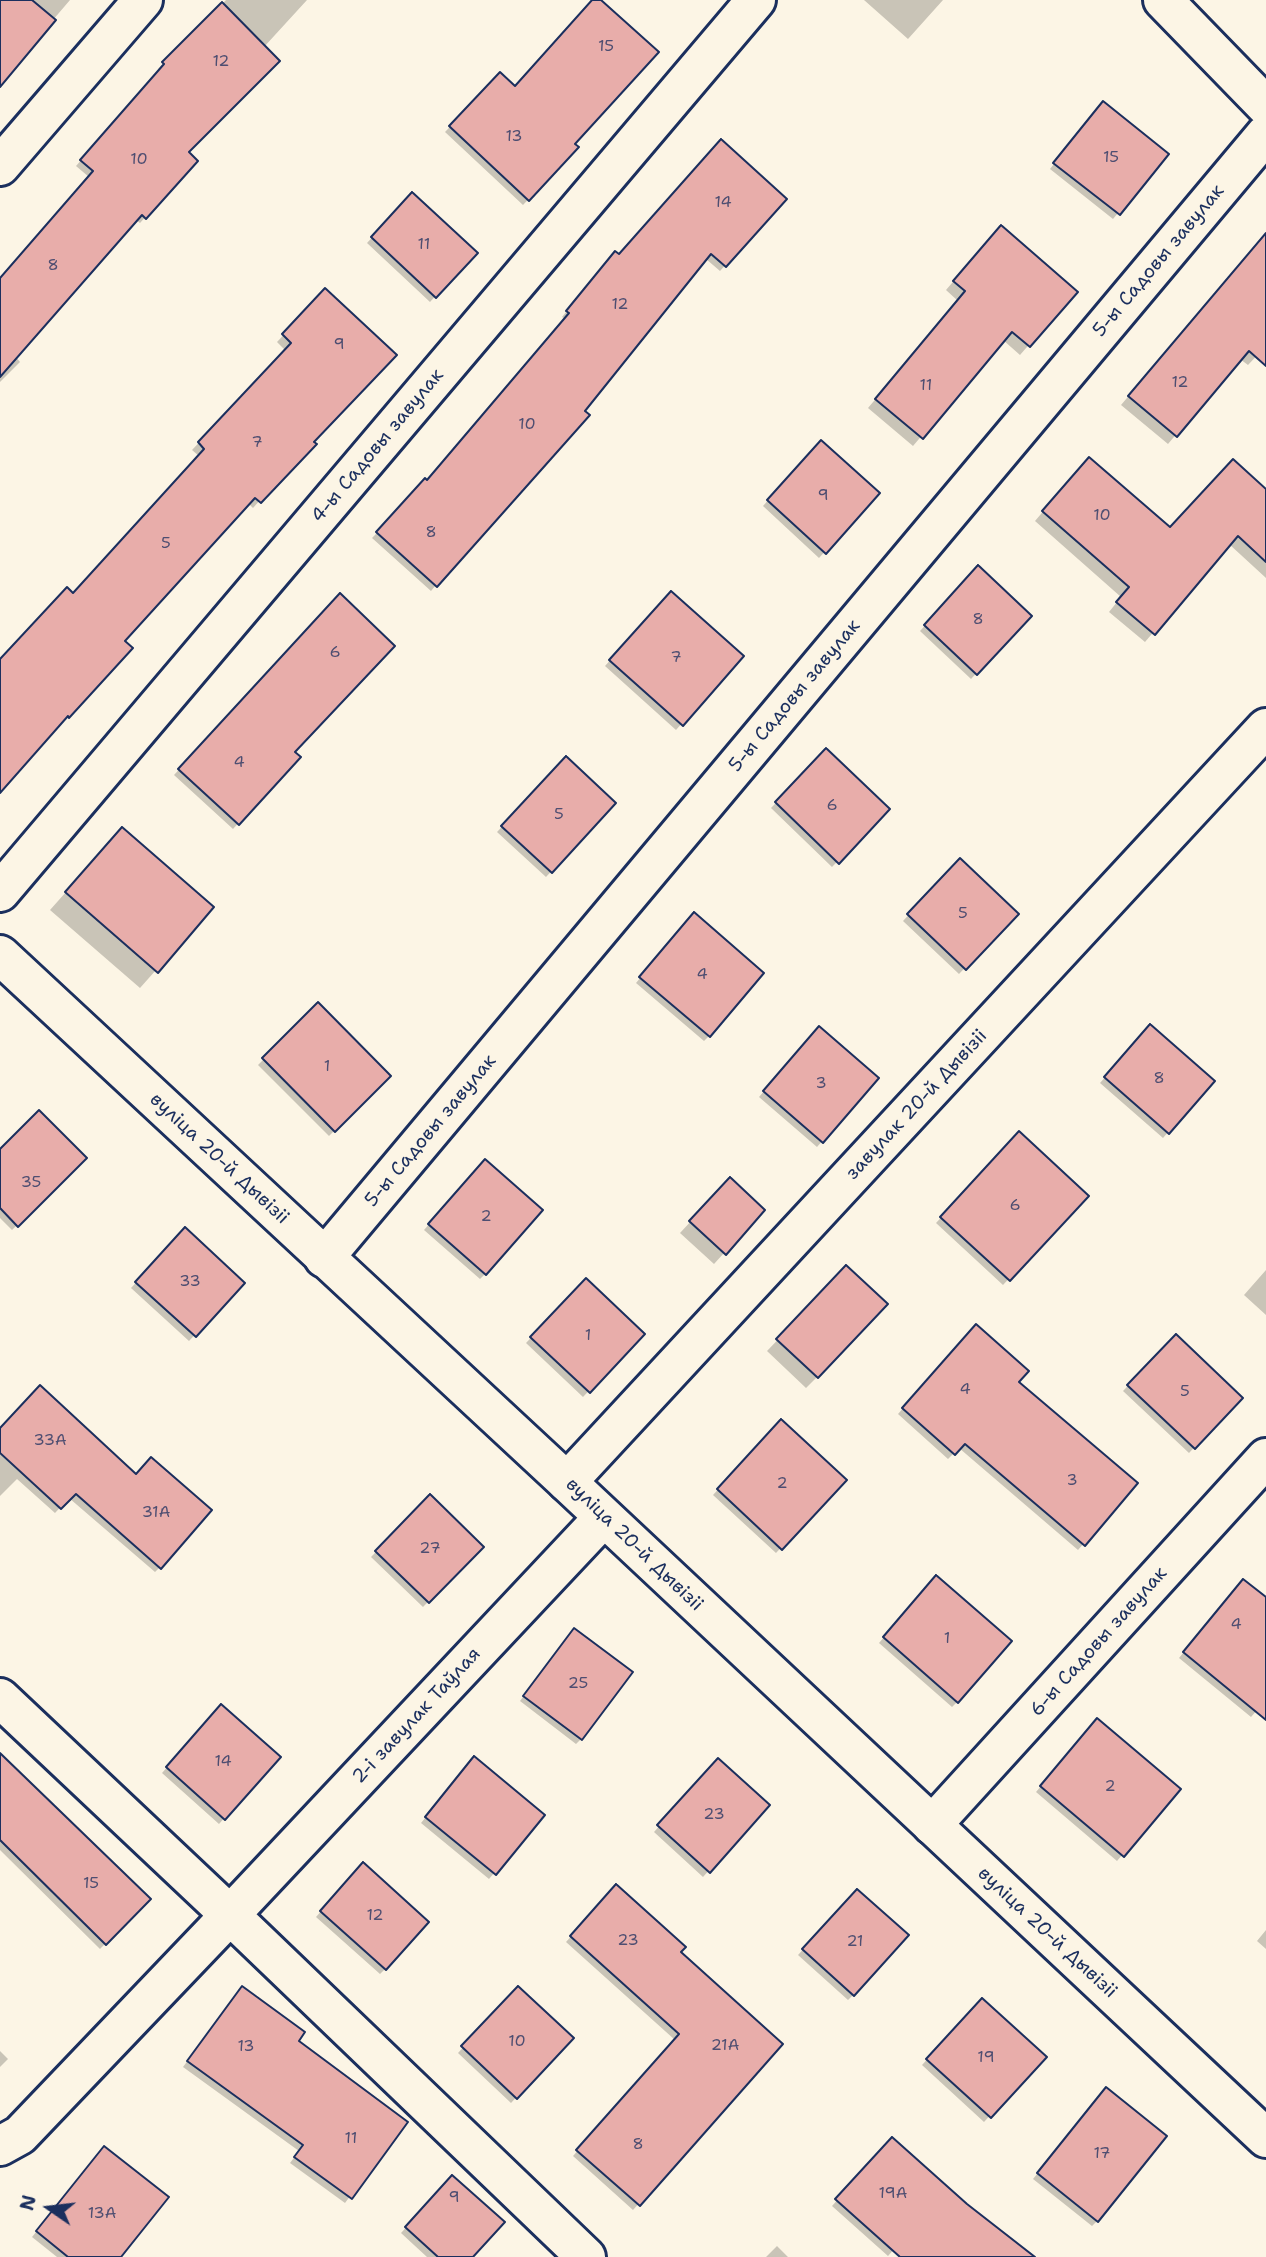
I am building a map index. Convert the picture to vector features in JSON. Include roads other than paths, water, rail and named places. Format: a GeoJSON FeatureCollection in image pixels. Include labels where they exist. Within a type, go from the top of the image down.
{"type":"FeatureCollection","features":[{"type":"Feature","properties":{"kind":"street"},"geometry":{"type":"LineString","coordinates":[[0,166],[143,0]]}},
{"type":"Feature","properties":{"kind":"street","name":"4-ы Садовы завулак"},"geometry":{"type":"LineString","coordinates":[[0,892],[756,0]]}},
{"type":"Feature","properties":{"kind":"street"},"geometry":{"type":"LineString","coordinates":[[1163,0],[1266,106]]}},
{"type":"Feature","properties":{"kind":"street","name":"5-ы Садовы завулак"},"geometry":{"type":"LineString","coordinates":[[324,1258],[1266,134]]}},
{"type":"Feature","properties":{"kind":"street","name":"завулак 20-й Дывізіі"},"geometry":{"type":"LineString","coordinates":[[567,1482],[1266,728]]}},
{"type":"Feature","properties":{"kind":"street","name":"вуліца 20-й Дывізіі"},"geometry":{"type":"LineString","coordinates":[[0,955],[1266,2138]]}},
{"type":"Feature","properties":{"kind":"street","name":"6-ы Садовы завулак"},"geometry":{"type":"LineString","coordinates":[[932,1825],[1266,1458]]}},
{"type":"Feature","properties":{"kind":"street","name":"2-і завулак Таўлая"},"geometry":{"type":"LineString","coordinates":[[0,2146],[20,2135],[603,1518]]}},
{"type":"Feature","properties":{"kind":"street"},"geometry":{"type":"LineString","coordinates":[[0,1698],[586,2257]]}}]}
